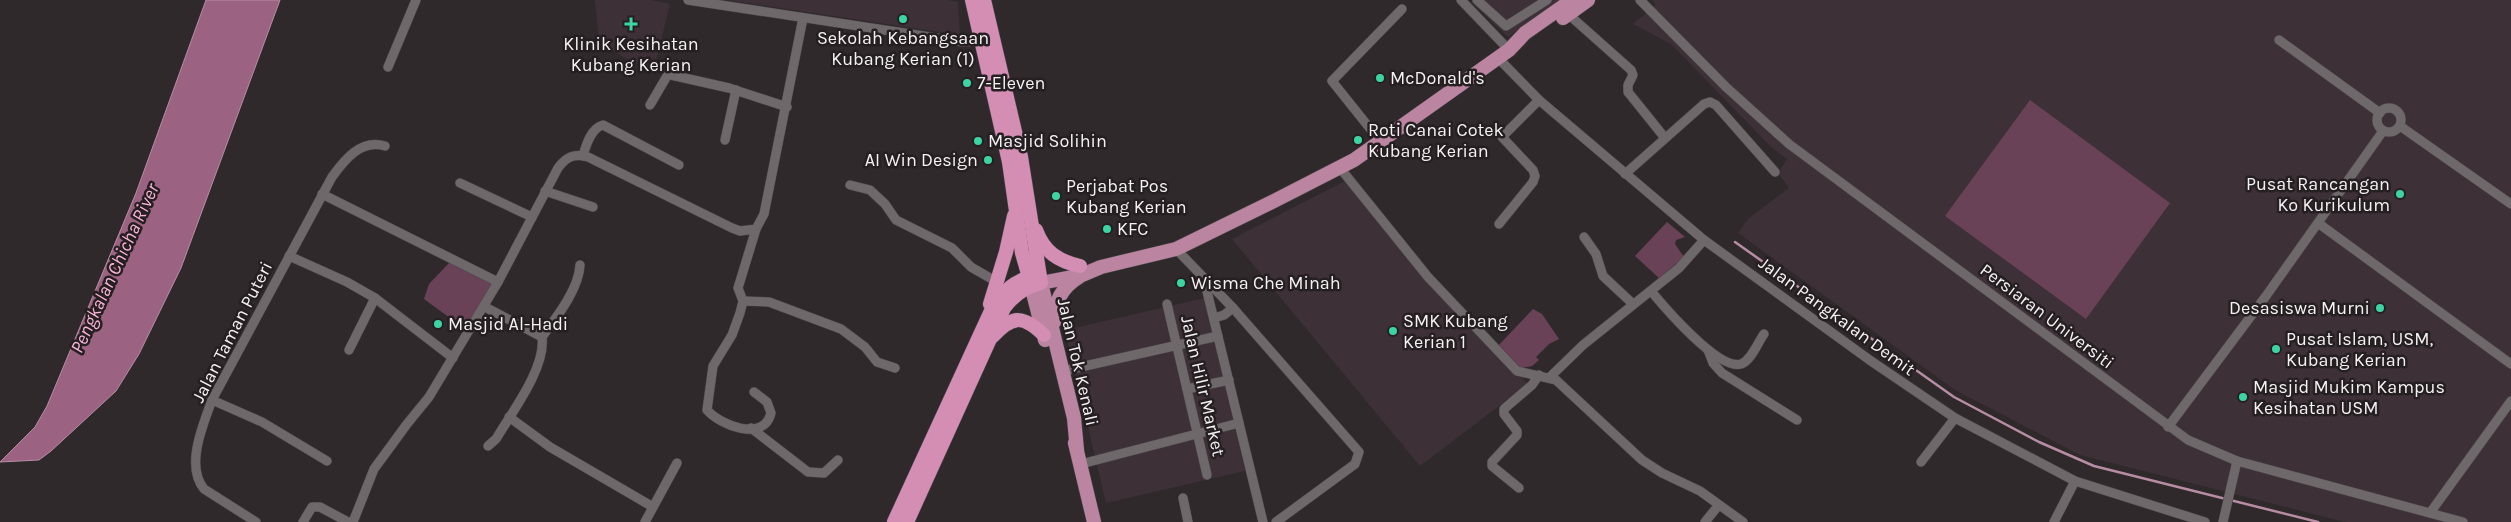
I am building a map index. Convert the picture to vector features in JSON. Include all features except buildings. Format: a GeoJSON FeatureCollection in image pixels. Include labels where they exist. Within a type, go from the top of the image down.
{"type":"FeatureCollection","features":[{"type":"Feature","properties":{"kind":"highway"},"geometry":{"type":"LineString","coordinates":[[972,0],[989,40],[1021,157],[1030,218],[1035,280]]}},
{"type":"Feature","properties":{"kind":"highway"},"geometry":{"type":"LineString","coordinates":[[984,0],[1022,253],[1035,280]]}},
{"type":"Feature","properties":{"kind":"highway"},"geometry":{"type":"LineString","coordinates":[[907,522],[985,336],[1016,208]]}},
{"type":"Feature","properties":{"kind":"highway"},"geometry":{"type":"LineString","coordinates":[[1030,218],[1039,239],[1050,253],[1081,271]]}},
{"type":"Feature","properties":{"kind":"highway"},"geometry":{"type":"LineString","coordinates":[[894,522],[985,336],[1010,301],[1035,280]]}},
{"type":"Feature","properties":{"kind":"highway"},"geometry":{"type":"LineString","coordinates":[[985,336],[1017,319],[1026,320],[1044,335]]}},
{"type":"Feature","properties":{"kind":"main road"},"geometry":{"type":"LineString","coordinates":[[1035,280],[1176,249],[1340,168],[1503,54],[1525,33],[1572,0]]}},
{"type":"Feature","properties":{"kind":"main road"},"geometry":{"type":"LineString","coordinates":[[1503,54],[1531,41],[1588,0]]}},
{"type":"Feature","properties":{"kind":"main road"},"geometry":{"type":"LineString","coordinates":[[1057,347],[1055,313],[1058,300],[1065,288],[1081,271]]}},
{"type":"Feature","properties":{"kind":"main road","name":"Jalan Tok Kenali"},"geometry":{"type":"LineString","coordinates":[[1035,280],[1044,335],[1066,419],[1079,457]]}},
{"type":"Feature","properties":{"kind":"main road","name":"Jalan Tok Kenali"},"geometry":{"type":"LineString","coordinates":[[1035,280],[1057,347],[1074,418],[1079,457],[1094,522]]}},
{"type":"Feature","properties":{"kind":"street"},"geometry":{"type":"LineString","coordinates":[[388,67],[416,0]]}},
{"type":"Feature","properties":{"kind":"street"},"geometry":{"type":"LineString","coordinates":[[688,0],[963,42],[989,40]]}},
{"type":"Feature","properties":{"kind":"street","name":"Jalan Pangkalan Demit"},"geometry":{"type":"LineString","coordinates":[[1461,0],[1539,100],[1704,240],[1871,361],[1955,418],[2075,480],[2204,522]]}},
{"type":"Feature","properties":{"kind":"street"},"geometry":{"type":"LineString","coordinates":[[1478,0],[1506,26],[1547,0]]}},
{"type":"Feature","properties":{"kind":"street","name":"Persiaran Universiti"},"geometry":{"type":"LineString","coordinates":[[1632,0],[1657,24],[1669,31]]}},
{"type":"Feature","properties":{"kind":"street","name":"Persiaran Universiti"},"geometry":{"type":"LineString","coordinates":[[1640,0],[1669,31],[1759,118],[1790,144],[2168,427],[2203,448],[2237,461],[2463,522]]}},
{"type":"Feature","properties":{"kind":"street"},"geometry":{"type":"LineString","coordinates":[[1380,141],[1332,81],[1402,9]]}},
{"type":"Feature","properties":{"kind":"street"},"geometry":{"type":"LineString","coordinates":[[1568,14],[1631,70],[1633,75],[1628,85],[1628,92],[1665,138]]}},
{"type":"Feature","properties":{"kind":"street"},"geometry":{"type":"LineString","coordinates":[[754,392],[767,402],[771,413],[764,425],[751,428],[729,426],[711,414],[706,405],[713,366],[732,335],[743,301],[738,288],[756,229],[764,214],[787,107],[803,18]]}},
{"type":"Feature","properties":{"kind":"street"},"geometry":{"type":"LineString","coordinates":[[2279,40],[2380,113]]}},
{"type":"Feature","properties":{"kind":"street"},"geometry":{"type":"LineString","coordinates":[[650,105],[670,75],[736,90],[787,107]]}},
{"type":"Feature","properties":{"kind":"street"},"geometry":{"type":"LineString","coordinates":[[725,140],[736,90]]}},
{"type":"Feature","properties":{"kind":"street"},"geometry":{"type":"LineString","coordinates":[[1499,224],[1536,176],[1533,170],[1504,141],[1503,135],[1539,100]]}},
{"type":"Feature","properties":{"kind":"street"},"geometry":{"type":"LineString","coordinates":[[1625,174],[1704,104],[1713,102],[1775,172]]}},
{"type":"Feature","properties":{"kind":"street"},"geometry":{"type":"LineString","coordinates":[[2387,109],[2394,109],[2400,114],[2400,126],[2391,132],[2383,130],[2378,124],[2380,113],[2387,109]]}},
{"type":"Feature","properties":{"kind":"street"},"geometry":{"type":"LineString","coordinates":[[583,156],[587,143],[596,129],[603,125],[679,165]]}},
{"type":"Feature","properties":{"kind":"street"},"geometry":{"type":"LineString","coordinates":[[2400,126],[2511,204]]}},
{"type":"Feature","properties":{"kind":"street"},"geometry":{"type":"LineString","coordinates":[[2168,427],[2383,130]]}},
{"type":"Feature","properties":{"kind":"street","name":"Jalan Taman Puteri"},"geometry":{"type":"LineString","coordinates":[[256,522],[204,490],[196,475],[197,455],[202,430],[212,400],[322,194],[340,166],[361,147],[368,144],[385,146]]}},
{"type":"Feature","properties":{"kind":"street"},"geometry":{"type":"LineString","coordinates":[[353,522],[374,469],[429,397],[453,358],[484,307],[545,191],[564,160],[575,155],[583,156],[732,228],[740,231],[756,229]]}},
{"type":"Feature","properties":{"kind":"street"},"geometry":{"type":"LineString","coordinates":[[1340,168],[1428,277],[1460,313],[1517,371],[1525,374],[1550,377],[1561,383],[1642,460],[1662,473],[1700,491],[1718,506],[1743,522]]}},
{"type":"Feature","properties":{"kind":"street"},"geometry":{"type":"LineString","coordinates":[[460,184],[532,217]]}},
{"type":"Feature","properties":{"kind":"street"},"geometry":{"type":"LineString","coordinates":[[850,185],[870,190],[885,204],[896,220],[952,248],[971,267],[997,282]]}},
{"type":"Feature","properties":{"kind":"street"},"geometry":{"type":"LineString","coordinates":[[545,191],[593,207]]}},
{"type":"Feature","properties":{"kind":"street"},"geometry":{"type":"LineString","coordinates":[[322,194],[498,282]]}},
{"type":"Feature","properties":{"kind":"street"},"geometry":{"type":"LineString","coordinates":[[2318,222],[2511,364]]}},
{"type":"Feature","properties":{"kind":"street"},"geometry":{"type":"LineString","coordinates":[[1584,237],[1596,254],[1603,276],[1633,304]]}},
{"type":"Feature","properties":{"kind":"street"},"geometry":{"type":"LineString","coordinates":[[1550,377],[1559,366],[1678,268],[1704,240]]}},
{"type":"Feature","properties":{"kind":"street"},"geometry":{"type":"LineString","coordinates":[[1176,249],[1233,308],[1359,452],[1355,464],[1276,522]]}},
{"type":"Feature","properties":{"kind":"street"},"geometry":{"type":"LineString","coordinates":[[289,256],[347,282],[375,298],[453,358]]}},
{"type":"Feature","properties":{"kind":"street"},"geometry":{"type":"LineString","coordinates":[[488,446],[496,439],[510,417],[542,355],[542,336],[569,295],[580,272],[580,265]]}},
{"type":"Feature","properties":{"kind":"street"},"geometry":{"type":"LineString","coordinates":[[1204,278],[1263,522]]}},
{"type":"Feature","properties":{"kind":"street"},"geometry":{"type":"LineString","coordinates":[[1651,291],[1708,350],[1728,363],[1740,365],[1745,362],[1764,334]]}},
{"type":"Feature","properties":{"kind":"street"},"geometry":{"type":"LineString","coordinates":[[349,350],[375,298]]}},
{"type":"Feature","properties":{"kind":"street"},"geometry":{"type":"LineString","coordinates":[[743,301],[769,302],[841,329],[865,347],[877,362],[895,368]]}},
{"type":"Feature","properties":{"kind":"street","name":"Jalan Hilir Market"},"geometry":{"type":"LineString","coordinates":[[1168,304],[1207,475]]}},
{"type":"Feature","properties":{"kind":"street"},"geometry":{"type":"LineString","coordinates":[[484,307],[542,336]]}},
{"type":"Feature","properties":{"kind":"street"},"geometry":{"type":"LineString","coordinates":[[1214,318],[1224,315],[1233,308]]}},
{"type":"Feature","properties":{"kind":"street"},"geometry":{"type":"LineString","coordinates":[[1062,371],[1218,336]]}},
{"type":"Feature","properties":{"kind":"street"},"geometry":{"type":"LineString","coordinates":[[1708,350],[1713,363],[1722,373],[1797,420]]}},
{"type":"Feature","properties":{"kind":"street"},"geometry":{"type":"LineString","coordinates":[[1519,488],[1498,472],[1492,466],[1492,462],[1517,435],[1517,431],[1504,414],[1504,409],[1532,385],[1539,375]]}},
{"type":"Feature","properties":{"kind":"street"},"geometry":{"type":"LineString","coordinates":[[1187,390],[1229,380]]}},
{"type":"Feature","properties":{"kind":"street"},"geometry":{"type":"LineString","coordinates":[[212,400],[262,422],[327,461]]}},
{"type":"Feature","properties":{"kind":"street"},"geometry":{"type":"LineString","coordinates":[[2430,513],[2511,401]]}},
{"type":"Feature","properties":{"kind":"street"},"geometry":{"type":"LineString","coordinates":[[510,417],[550,447],[653,507]]}},
{"type":"Feature","properties":{"kind":"street"},"geometry":{"type":"LineString","coordinates":[[1920,462],[1955,418]]}},
{"type":"Feature","properties":{"kind":"street"},"geometry":{"type":"LineString","coordinates":[[1079,457],[1198,434],[1239,423]]}},
{"type":"Feature","properties":{"kind":"street"},"geometry":{"type":"LineString","coordinates":[[751,428],[808,472],[824,473],[838,460]]}},
{"type":"Feature","properties":{"kind":"street"},"geometry":{"type":"LineString","coordinates":[[2223,522],[2237,461]]}},
{"type":"Feature","properties":{"kind":"street"},"geometry":{"type":"LineString","coordinates":[[645,522],[677,462]]}},
{"type":"Feature","properties":{"kind":"street"},"geometry":{"type":"LineString","coordinates":[[2054,522],[2075,480]]}},
{"type":"Feature","properties":{"kind":"street"},"geometry":{"type":"LineString","coordinates":[[1182,498],[1188,522]]}},
{"type":"Feature","properties":{"kind":"street"},"geometry":{"type":"LineString","coordinates":[[1705,522],[1718,506]]}},
{"type":"Feature","properties":{"kind":"street"},"geometry":{"type":"LineString","coordinates":[[303,522],[312,507],[320,507],[348,522]]}},
{"type":"Feature","properties":{"kind":"shaded area","name":"Klinik Kesihatan Kubang Kerian"},"geometry":{"type":"Polygon","coordinates":[[[595,0],[651,0],[670,4],[654,69],[625,58],[599,42],[595,0]]]}},
{"type":"Feature","properties":{"kind":"shaded area","name":"Sekolah Kebangsaan Kubang Kerian (1)"},"geometry":{"type":"Polygon","coordinates":[[[727,0],[948,0],[958,2],[960,35],[727,0]]]}},
{"type":"Feature","properties":{"kind":"shaded area"},"geometry":{"type":"Polygon","coordinates":[[[1473,0],[1562,0],[1508,37],[1471,2],[1473,0]]]}},
{"type":"Feature","properties":{"kind":"shaded area"},"geometry":{"type":"Polygon","coordinates":[[[1652,0],[2511,0],[2511,522],[2345,522],[2080,455],[1955,390],[1738,233],[1749,218],[1789,188],[1778,173],[1787,159],[1771,147],[1671,44],[1633,24],[1656,5],[1652,0]]]}},
{"type":"Feature","properties":{"kind":"shaded area"},"geometry":{"type":"Polygon","coordinates":[[[2030,100],[2170,203],[2086,319],[1945,216],[2030,100]]]}},
{"type":"Feature","properties":{"kind":"shaded area","name":"SMK Kubang Kerian 1"},"geometry":{"type":"Polygon","coordinates":[[[1347,180],[1426,279],[1528,384],[1420,466],[1232,239],[1347,180]]]}},
{"type":"Feature","properties":{"kind":"shaded area"},"geometry":{"type":"Polygon","coordinates":[[[1667,222],[1685,237],[1676,240],[1675,244],[1684,257],[1659,278],[1635,256],[1667,222]]]}},
{"type":"Feature","properties":{"kind":"shaded area"},"geometry":{"type":"Polygon","coordinates":[[[450,262],[492,284],[465,329],[424,299],[429,284],[450,262]]]}},
{"type":"Feature","properties":{"kind":"shaded area"},"geometry":{"type":"Polygon","coordinates":[[[1205,298],[1245,471],[1106,503],[1065,330],[1205,298]]]}},
{"type":"Feature","properties":{"kind":"shaded area"},"geometry":{"type":"Polygon","coordinates":[[[1533,309],[1542,314],[1559,339],[1549,344],[1536,357],[1539,360],[1532,366],[1517,369],[1496,348],[1533,309]]]}},
{"type":"Feature","properties":{"kind":"water","name":"Pengkalan Chicha River"},"geometry":{"type":"Polygon","coordinates":[[[206,0],[280,0],[181,268],[139,354],[116,391],[39,460],[0,462],[35,427],[47,406],[136,193],[206,0]]]}},
{"type":"Feature","properties":{"kind":"waterway"},"geometry":{"type":"LineString","coordinates":[[1735,242],[1954,397],[2039,442],[2094,466],[2318,522]]}},
{"type":"Feature","properties":{"kind":"place","name":"Sekolah Kebangsaan Kubang Kerian (1)"},"geometry":{"type":"Point","coordinates":[903,19]}},
{"type":"Feature","properties":{"kind":"place","name":"Klinik Kesihatan Kubang Kerian"},"geometry":{"type":"Point","coordinates":[631,24]}},
{"type":"Feature","properties":{"kind":"place","name":"McDonald's"},"geometry":{"type":"Point","coordinates":[1380,78]}},
{"type":"Feature","properties":{"kind":"place","name":"7-Eleven"},"geometry":{"type":"Point","coordinates":[967,83]}},
{"type":"Feature","properties":{"kind":"place","name":"Roti Canai Cotek Kubang Kerian"},"geometry":{"type":"Point","coordinates":[1358,140]}},
{"type":"Feature","properties":{"kind":"place","name":"Masjid Solihin"},"geometry":{"type":"Point","coordinates":[978,141]}},
{"type":"Feature","properties":{"kind":"place","name":"AI Win Design"},"geometry":{"type":"Point","coordinates":[988,160]}},
{"type":"Feature","properties":{"kind":"place","name":"Pusat Rancangan Ko Kurikulum"},"geometry":{"type":"Point","coordinates":[2400,194]}},
{"type":"Feature","properties":{"kind":"place","name":"Perjabat Pos Kubang Kerian"},"geometry":{"type":"Point","coordinates":[1056,196]}},
{"type":"Feature","properties":{"kind":"place","name":"KFC"},"geometry":{"type":"Point","coordinates":[1107,229]}},
{"type":"Feature","properties":{"kind":"place","name":"Wisma Che Minah"},"geometry":{"type":"Point","coordinates":[1181,283]}},
{"type":"Feature","properties":{"kind":"place","name":"Desasiswa Murni"},"geometry":{"type":"Point","coordinates":[2380,308]}},
{"type":"Feature","properties":{"kind":"place","name":"Masjid Al-Hadi"},"geometry":{"type":"Point","coordinates":[438,324]}},
{"type":"Feature","properties":{"kind":"place","name":"SMK Kubang Kerian 1"},"geometry":{"type":"Point","coordinates":[1393,331]}},
{"type":"Feature","properties":{"kind":"place","name":"Pusat Islam, USM, Kubang Kerian"},"geometry":{"type":"Point","coordinates":[2276,349]}},
{"type":"Feature","properties":{"kind":"place","name":"Masjid Mukim Kampus Kesihatan USM"},"geometry":{"type":"Point","coordinates":[2243,397]}}]}
